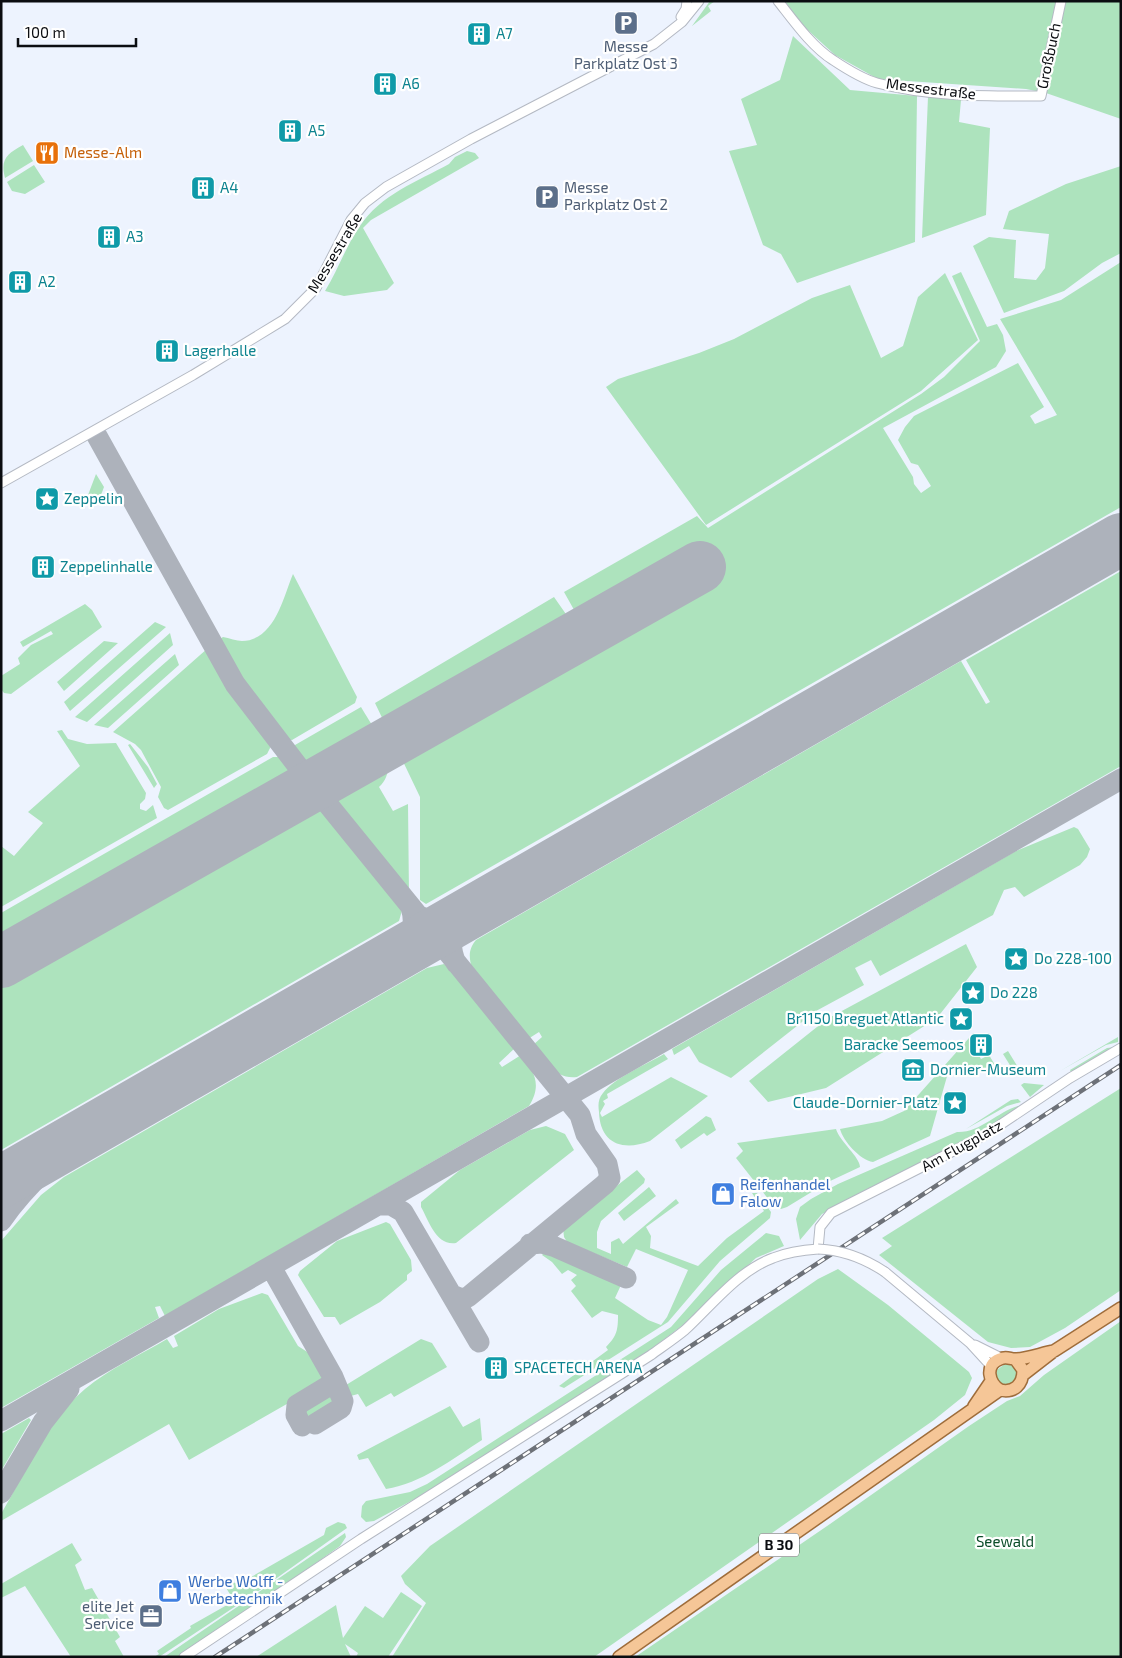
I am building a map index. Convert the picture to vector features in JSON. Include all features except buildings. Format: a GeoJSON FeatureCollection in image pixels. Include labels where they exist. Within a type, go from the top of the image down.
{"type":"FeatureCollection","features":[{"type":"Feature","properties":{"kind":"main road","name":"B 30"},"geometry":{"type":"LineString","coordinates":[[619,1657],[1000,1390],[1014,1390],[1020,1384],[1023,1375],[1054,1351],[1121,1308]]}},
{"type":"Feature","properties":{"kind":"main road","name":"B 30"},"geometry":{"type":"LineString","coordinates":[[1001,1358],[1015,1359],[1054,1351]]}},
{"type":"Feature","properties":{"kind":"main road"},"geometry":{"type":"LineString","coordinates":[[1000,1390],[991,1381],[991,1366],[1001,1358]]}},
{"type":"Feature","properties":{"kind":"main road"},"geometry":{"type":"LineString","coordinates":[[1015,1359],[1020,1364],[1023,1375]]}},
{"type":"Feature","properties":{"kind":"main road","name":"B 30"},"geometry":{"type":"LineString","coordinates":[[970,1411],[991,1381]]}},
{"type":"Feature","properties":{"kind":"street","name":"Messestraße"},"geometry":{"type":"LineString","coordinates":[[778,1],[797,25],[831,59],[875,83],[940,93],[996,96]]}},
{"type":"Feature","properties":{"kind":"street","name":"Großbuch"},"geometry":{"type":"LineString","coordinates":[[996,96],[1040,96],[1061,1]]}},
{"type":"Feature","properties":{"kind":"street","name":"Messestraße"},"geometry":{"type":"LineString","coordinates":[[1,483],[194,375],[285,319],[316,288],[351,220],[365,203],[386,187],[480,134],[654,44],[670,33],[693,3]]}},
{"type":"Feature","properties":{"kind":"street","name":"Am Flugplatz"},"geometry":{"type":"LineString","coordinates":[[818,1248],[820,1227],[831,1214],[985,1135],[1070,1078],[1121,1048]]}},
{"type":"Feature","properties":{"kind":"street"},"geometry":{"type":"LineString","coordinates":[[184,1657],[361,1539],[651,1355],[683,1331],[736,1281],[772,1258],[797,1251],[818,1248],[862,1257],[885,1272],[970,1343],[991,1366]]}},
{"type":"Feature","properties":{"kind":"street"},"geometry":{"type":"LineString","coordinates":[[970,1343],[1001,1358]]}},
{"type":"Feature","properties":{"kind":"green space"},"geometry":{"type":"Polygon","coordinates":[[[710,1],[715,1],[708,6],[711,11],[692,26],[710,1]]]}},
{"type":"Feature","properties":{"kind":"green space"},"geometry":{"type":"Polygon","coordinates":[[[785,1],[1121,1],[1121,119],[1046,93],[1026,89],[878,79],[835,55],[800,23],[785,1]]]}},
{"type":"Feature","properties":{"kind":"green space"},"geometry":{"type":"Polygon","coordinates":[[[793,36],[850,90],[917,96],[915,242],[797,283],[781,254],[763,245],[729,151],[757,145],[741,99],[780,80],[793,36]]]}},
{"type":"Feature","properties":{"kind":"green space"},"geometry":{"type":"Polygon","coordinates":[[[928,97],[961,100],[959,122],[990,128],[986,215],[922,238],[928,97]]]}},
{"type":"Feature","properties":{"kind":"green space"},"geometry":{"type":"Polygon","coordinates":[[[23,145],[33,161],[5,178],[3,166],[6,158],[23,145]]]}},
{"type":"Feature","properties":{"kind":"green space"},"geometry":{"type":"Polygon","coordinates":[[[467,151],[475,153],[479,158],[371,220],[363,228],[394,283],[387,290],[344,296],[325,291],[350,242],[368,215],[389,197],[449,164],[455,157],[467,151]]]}},
{"type":"Feature","properties":{"kind":"green space"},"geometry":{"type":"Polygon","coordinates":[[[34,165],[45,182],[25,194],[12,191],[7,182],[34,165]]]}},
{"type":"Feature","properties":{"kind":"green space"},"geometry":{"type":"Polygon","coordinates":[[[1121,166],[1121,253],[1102,263],[1064,291],[1004,313],[973,246],[989,237],[1016,240],[1014,278],[1036,280],[1045,268],[1049,234],[1003,229],[1009,211],[1066,184],[1121,166]]]}},
{"type":"Feature","properties":{"kind":"green space"},"geometry":{"type":"Polygon","coordinates":[[[1121,262],[1121,507],[426,904],[420,900],[420,797],[375,703],[554,597],[582,637],[587,633],[564,592],[697,516],[708,528],[921,394],[944,377],[980,341],[952,276],[961,272],[987,327],[997,324],[1003,335],[1006,351],[996,367],[883,428],[913,477],[914,484],[921,493],[931,486],[918,465],[911,463],[898,440],[914,416],[1018,363],[1044,407],[1030,416],[1035,424],[1057,415],[1000,319],[1061,300],[1121,262]]]}},
{"type":"Feature","properties":{"kind":"green space"},"geometry":{"type":"Polygon","coordinates":[[[945,273],[978,340],[921,391],[706,525],[606,387],[618,379],[699,353],[734,339],[812,298],[850,285],[881,358],[903,346],[918,297],[945,273]]]}},
{"type":"Feature","properties":{"kind":"green space"},"geometry":{"type":"Polygon","coordinates":[[[96,474],[104,487],[98,503],[91,501],[88,495],[96,474]]]}},
{"type":"Feature","properties":{"kind":"green space"},"geometry":{"type":"Polygon","coordinates":[[[1121,571],[1121,766],[577,1077],[563,1075],[546,1063],[533,1045],[542,1037],[539,1032],[528,1039],[472,969],[470,954],[476,940],[961,661],[986,704],[990,702],[966,660],[1121,571]]]}},
{"type":"Feature","properties":{"kind":"green space"},"geometry":{"type":"Polygon","coordinates":[[[293,574],[357,697],[355,703],[292,740],[281,739],[254,704],[215,642],[223,637],[238,641],[253,639],[262,633],[270,626],[276,616],[293,574]]]}},
{"type":"Feature","properties":{"kind":"green space"},"geometry":{"type":"Polygon","coordinates":[[[85,604],[92,610],[102,627],[11,694],[4,693],[1,689],[1,676],[20,664],[18,658],[31,645],[53,634],[51,631],[23,647],[20,642],[85,604]]]}},
{"type":"Feature","properties":{"kind":"green space"},"geometry":{"type":"Polygon","coordinates":[[[155,622],[166,627],[70,711],[64,702],[155,622]]]}},
{"type":"Feature","properties":{"kind":"green space"},"geometry":{"type":"Polygon","coordinates":[[[170,633],[173,645],[87,722],[75,717],[170,633]]]}},
{"type":"Feature","properties":{"kind":"green space"},"geometry":{"type":"Polygon","coordinates":[[[104,641],[118,643],[64,691],[57,682],[104,641]]]}},
{"type":"Feature","properties":{"kind":"green space"},"geometry":{"type":"Polygon","coordinates":[[[208,648],[231,686],[272,744],[267,754],[168,810],[164,808],[158,797],[161,787],[141,750],[135,744],[113,732],[208,648]]]}},
{"type":"Feature","properties":{"kind":"green space"},"geometry":{"type":"Polygon","coordinates":[[[175,654],[179,665],[108,728],[94,725],[175,654]]]}},
{"type":"Feature","properties":{"kind":"green space"},"geometry":{"type":"Polygon","coordinates":[[[361,707],[379,736],[387,758],[386,778],[379,787],[393,811],[408,804],[409,896],[293,751],[295,745],[361,707]]]}},
{"type":"Feature","properties":{"kind":"green space"},"geometry":{"type":"Polygon","coordinates":[[[62,730],[68,739],[87,744],[116,743],[146,793],[145,799],[140,804],[140,809],[146,811],[153,805],[157,818],[1,907],[1,846],[14,856],[43,823],[28,812],[80,766],[57,731],[62,730]]]}},
{"type":"Feature","properties":{"kind":"green space"},"geometry":{"type":"Polygon","coordinates":[[[130,744],[148,767],[157,784],[154,788],[128,745],[130,744]]]}},
{"type":"Feature","properties":{"kind":"green space"},"geometry":{"type":"Polygon","coordinates":[[[273,757],[283,757],[403,907],[399,921],[1,1150],[1,913],[273,757]]]}},
{"type":"Feature","properties":{"kind":"green space"},"geometry":{"type":"Polygon","coordinates":[[[1074,827],[1078,829],[1090,849],[1087,857],[1080,865],[1024,897],[1015,887],[1004,890],[993,915],[880,976],[871,960],[855,968],[864,985],[816,1011],[731,1078],[699,1062],[689,1046],[674,1055],[672,1049],[1016,851],[1074,827]]]}},
{"type":"Feature","properties":{"kind":"green space"},"geometry":{"type":"Polygon","coordinates":[[[966,944],[977,967],[937,1018],[826,1088],[768,1102],[749,1081],[827,1019],[966,944]]]}},
{"type":"Feature","properties":{"kind":"green space"},"geometry":{"type":"Polygon","coordinates":[[[444,964],[454,972],[515,1048],[499,1063],[502,1067],[521,1055],[530,1067],[536,1085],[529,1106],[165,1316],[160,1306],[155,1307],[159,1318],[1,1408],[1,1241],[41,1195],[64,1177],[427,968],[444,964]]]}},
{"type":"Feature","properties":{"kind":"green space"},"geometry":{"type":"Polygon","coordinates":[[[1118,1037],[1118,1042],[1106,1045],[1060,1071],[1118,1037]]]}},
{"type":"Feature","properties":{"kind":"green space"},"geometry":{"type":"Polygon","coordinates":[[[969,1038],[981,1059],[989,1055],[998,1070],[957,1068],[948,1073],[930,1136],[873,1162],[863,1158],[853,1149],[840,1129],[882,1121],[904,1111],[969,1038]]]}},
{"type":"Feature","properties":{"kind":"green space"},"geometry":{"type":"Polygon","coordinates":[[[1115,1047],[1071,1072],[1070,1070],[1107,1048],[1115,1047]]]}},
{"type":"Feature","properties":{"kind":"green space"},"geometry":{"type":"Polygon","coordinates":[[[1008,1051],[1019,1069],[1013,1070],[1003,1054],[1008,1051]]]}},
{"type":"Feature","properties":{"kind":"green space"},"geometry":{"type":"Polygon","coordinates":[[[664,1054],[668,1059],[607,1094],[608,1098],[603,1101],[605,1104],[600,1113],[602,1117],[671,1077],[708,1096],[650,1141],[630,1145],[614,1142],[608,1138],[600,1123],[599,1100],[601,1095],[615,1082],[664,1054]]]}},
{"type":"Feature","properties":{"kind":"green space"},"geometry":{"type":"Polygon","coordinates":[[[1024,1083],[1044,1085],[1030,1097],[1021,1085],[1024,1083]]]}},
{"type":"Feature","properties":{"kind":"green space"},"geometry":{"type":"Polygon","coordinates":[[[1121,1088],[1121,1290],[1065,1328],[1030,1347],[1011,1348],[988,1342],[879,1255],[892,1246],[882,1238],[1121,1088]]]}},
{"type":"Feature","properties":{"kind":"green space"},"geometry":{"type":"Polygon","coordinates":[[[1018,1099],[1021,1102],[1007,1106],[966,1129],[1011,1100],[1018,1099]]]}},
{"type":"Feature","properties":{"kind":"green space"},"geometry":{"type":"Polygon","coordinates":[[[1018,1106],[1020,1108],[971,1137],[822,1214],[800,1240],[796,1219],[800,1207],[811,1199],[838,1184],[957,1132],[981,1126],[1018,1106]]]}},
{"type":"Feature","properties":{"kind":"green space"},"geometry":{"type":"Polygon","coordinates":[[[706,1116],[711,1118],[716,1130],[707,1136],[704,1133],[681,1149],[675,1140],[706,1116]]]}},
{"type":"Feature","properties":{"kind":"green space"},"geometry":{"type":"Polygon","coordinates":[[[546,1126],[565,1134],[574,1150],[456,1243],[443,1241],[438,1237],[421,1207],[421,1202],[460,1170],[530,1130],[546,1126]]]}},
{"type":"Feature","properties":{"kind":"green space"},"geometry":{"type":"Polygon","coordinates":[[[836,1129],[841,1139],[857,1159],[860,1167],[828,1182],[781,1209],[773,1205],[736,1158],[743,1151],[737,1143],[836,1129]]]}},
{"type":"Feature","properties":{"kind":"green space"},"geometry":{"type":"Polygon","coordinates":[[[637,1170],[645,1179],[644,1183],[601,1221],[597,1232],[597,1248],[611,1254],[611,1242],[619,1238],[623,1244],[676,1199],[679,1203],[646,1227],[651,1236],[650,1248],[698,1266],[727,1238],[764,1211],[752,1193],[757,1193],[771,1212],[770,1218],[720,1261],[668,1322],[564,1388],[559,1386],[608,1350],[606,1347],[613,1339],[618,1325],[618,1315],[602,1311],[592,1318],[571,1291],[576,1286],[571,1280],[577,1275],[568,1270],[562,1274],[552,1262],[542,1255],[545,1252],[621,1285],[615,1298],[648,1320],[661,1325],[667,1317],[688,1270],[636,1249],[627,1267],[567,1242],[564,1237],[563,1228],[637,1170]]]}},
{"type":"Feature","properties":{"kind":"green space"},"geometry":{"type":"Polygon","coordinates":[[[649,1187],[656,1196],[624,1221],[618,1213],[649,1187]]]}},
{"type":"Feature","properties":{"kind":"green space"},"geometry":{"type":"Polygon","coordinates":[[[386,1222],[390,1224],[411,1260],[412,1271],[407,1275],[407,1280],[380,1302],[340,1325],[335,1317],[324,1317],[298,1275],[300,1271],[337,1241],[386,1222]]]}},
{"type":"Feature","properties":{"kind":"green space"},"geometry":{"type":"Polygon","coordinates":[[[766,1233],[779,1236],[784,1246],[756,1258],[683,1325],[646,1353],[435,1488],[374,1521],[366,1522],[361,1517],[362,1506],[366,1501],[410,1492],[427,1484],[671,1327],[721,1270],[766,1233]]]}},
{"type":"Feature","properties":{"kind":"green space"},"geometry":{"type":"Polygon","coordinates":[[[838,1269],[888,1305],[969,1372],[972,1378],[965,1395],[934,1420],[594,1657],[392,1657],[426,1603],[405,1584],[401,1576],[430,1546],[818,1279],[838,1269]]]}},
{"type":"Feature","properties":{"kind":"green space"},"geometry":{"type":"Polygon","coordinates":[[[262,1293],[268,1295],[298,1346],[312,1355],[327,1381],[189,1460],[169,1424],[1,1521],[1,1514],[48,1432],[59,1416],[85,1389],[114,1369],[167,1339],[173,1348],[178,1346],[174,1336],[219,1309],[262,1293]]]}},
{"type":"Feature","properties":{"kind":"green space","name":"Seewald"},"geometry":{"type":"Polygon","coordinates":[[[1121,1321],[1121,1657],[635,1657],[830,1524],[969,1426],[1007,1401],[1020,1396],[1044,1375],[1121,1321]]]}},
{"type":"Feature","properties":{"kind":"green space"},"geometry":{"type":"Polygon","coordinates":[[[421,1339],[432,1343],[447,1367],[394,1397],[391,1393],[366,1407],[358,1394],[347,1397],[344,1392],[346,1385],[421,1339]]]}},
{"type":"Feature","properties":{"kind":"green space"},"geometry":{"type":"Polygon","coordinates":[[[1013,1362],[1017,1365],[1018,1381],[1008,1387],[999,1384],[994,1372],[1005,1364],[1013,1362]]]}},
{"type":"Feature","properties":{"kind":"green space"},"geometry":{"type":"Polygon","coordinates":[[[329,1393],[337,1402],[336,1406],[304,1424],[299,1413],[300,1409],[329,1393]]]}},
{"type":"Feature","properties":{"kind":"green space"},"geometry":{"type":"Polygon","coordinates":[[[450,1406],[463,1427],[480,1418],[482,1440],[436,1470],[412,1482],[386,1489],[368,1458],[359,1460],[357,1455],[450,1406]]]}},
{"type":"Feature","properties":{"kind":"green space"},"geometry":{"type":"Polygon","coordinates":[[[29,1418],[31,1420],[1,1471],[1,1434],[29,1418]]]}},
{"type":"Feature","properties":{"kind":"green space"},"geometry":{"type":"Polygon","coordinates":[[[338,1522],[345,1524],[347,1528],[260,1590],[159,1657],[154,1657],[159,1654],[157,1651],[191,1628],[190,1626],[234,1601],[225,1586],[232,1582],[239,1584],[324,1535],[326,1528],[338,1522]]]}},
{"type":"Feature","properties":{"kind":"green space"},"geometry":{"type":"Polygon","coordinates":[[[345,1533],[346,1537],[340,1546],[258,1604],[178,1657],[164,1657],[345,1533]]]}},
{"type":"Feature","properties":{"kind":"green space"},"geometry":{"type":"Polygon","coordinates":[[[72,1543],[82,1560],[75,1565],[85,1590],[92,1588],[120,1637],[115,1641],[124,1657],[71,1657],[25,1586],[1,1598],[1,1584],[72,1543]]]}},
{"type":"Feature","properties":{"kind":"green space"},"geometry":{"type":"Polygon","coordinates":[[[401,1592],[422,1606],[388,1657],[356,1657],[358,1653],[345,1644],[351,1657],[256,1657],[336,1605],[343,1638],[365,1606],[383,1618],[401,1592]]]}},
{"type":"Feature","properties":{"kind":"taxiway"},"geometry":{"type":"LineString","coordinates":[[97,436],[235,684],[313,786],[580,1115],[586,1134],[607,1164],[610,1178],[605,1184],[468,1297],[462,1299],[452,1295]]}},
{"type":"Feature","properties":{"kind":"taxiway"},"geometry":{"type":"LineString","coordinates":[[1,1421],[1121,779]]}},
{"type":"Feature","properties":{"kind":"taxiway"},"geometry":{"type":"LineString","coordinates":[[398,954],[412,932],[413,914],[411,907]]}},
{"type":"Feature","properties":{"kind":"taxiway"},"geometry":{"type":"LineString","coordinates":[[417,915],[442,922],[468,914],[458,925],[453,937],[452,949],[456,963]]}},
{"type":"Feature","properties":{"kind":"taxiway"},"geometry":{"type":"LineString","coordinates":[[1,1221],[23,1193],[47,1168],[102,1124]]}},
{"type":"Feature","properties":{"kind":"taxiway"},"geometry":{"type":"LineString","coordinates":[[379,1205],[391,1205],[403,1212],[479,1342]]}},
{"type":"Feature","properties":{"kind":"taxiway"},"geometry":{"type":"LineString","coordinates":[[530,1244],[542,1243],[553,1246],[626,1278]]}},
{"type":"Feature","properties":{"kind":"taxiway"},"geometry":{"type":"LineString","coordinates":[[271,1267],[333,1377],[343,1401],[341,1408],[315,1424]]}},
{"type":"Feature","properties":{"kind":"taxiway"},"geometry":{"type":"LineString","coordinates":[[302,1426],[296,1415],[297,1405],[330,1385],[333,1377]]}},
{"type":"Feature","properties":{"kind":"taxiway"},"geometry":{"type":"LineString","coordinates":[[1,1493],[43,1422],[69,1389]]}},
{"type":"Feature","properties":{"kind":"runway"},"geometry":{"type":"LineString","coordinates":[[1,1182],[1121,539]]}},
{"type":"Feature","properties":{"kind":"runway"},"geometry":{"type":"LineString","coordinates":[[1,962],[700,567]]}},
{"type":"Feature","properties":{"kind":"railway"},"geometry":{"type":"LineString","coordinates":[[215,1657],[1121,1065]]}},
{"type":"Feature","properties":{"kind":"place","name":"Messe Parkplatz Ost 3"},"geometry":{"type":"Point","coordinates":[626,23]}},
{"type":"Feature","properties":{"kind":"place","name":"A7"},"geometry":{"type":"Point","coordinates":[479,34]}},
{"type":"Feature","properties":{"kind":"place","name":"A6"},"geometry":{"type":"Point","coordinates":[385,84]}},
{"type":"Feature","properties":{"kind":"place","name":"A5"},"geometry":{"type":"Point","coordinates":[290,131]}},
{"type":"Feature","properties":{"kind":"place","name":"Messe-Alm"},"geometry":{"type":"Point","coordinates":[47,153]}},
{"type":"Feature","properties":{"kind":"place","name":"A4"},"geometry":{"type":"Point","coordinates":[203,188]}},
{"type":"Feature","properties":{"kind":"place","name":"Messe Parkplatz Ost 2"},"geometry":{"type":"Point","coordinates":[547,197]}},
{"type":"Feature","properties":{"kind":"place","name":"A3"},"geometry":{"type":"Point","coordinates":[109,237]}},
{"type":"Feature","properties":{"kind":"place","name":"A2"},"geometry":{"type":"Point","coordinates":[20,282]}},
{"type":"Feature","properties":{"kind":"place","name":"Lagerhalle"},"geometry":{"type":"Point","coordinates":[167,351]}},
{"type":"Feature","properties":{"kind":"place","name":"Zeppelin"},"geometry":{"type":"Point","coordinates":[47,499]}},
{"type":"Feature","properties":{"kind":"place","name":"Zeppelinhalle"},"geometry":{"type":"Point","coordinates":[43,567]}},
{"type":"Feature","properties":{"kind":"place","name":"Do 228-100"},"geometry":{"type":"Point","coordinates":[1016,959]}},
{"type":"Feature","properties":{"kind":"place","name":"Do 228"},"geometry":{"type":"Point","coordinates":[973,993]}},
{"type":"Feature","properties":{"kind":"place","name":"Br1150 Breguet Atlantic"},"geometry":{"type":"Point","coordinates":[961,1019]}},
{"type":"Feature","properties":{"kind":"place","name":"Baracke Seemoos"},"geometry":{"type":"Point","coordinates":[981,1045]}},
{"type":"Feature","properties":{"kind":"place","name":"Dornier-Museum"},"geometry":{"type":"Point","coordinates":[913,1070]}},
{"type":"Feature","properties":{"kind":"place","name":"Claude-Dornier-Platz"},"geometry":{"type":"Point","coordinates":[955,1103]}},
{"type":"Feature","properties":{"kind":"place","name":"Reifenhandel Falow"},"geometry":{"type":"Point","coordinates":[723,1194]}},
{"type":"Feature","properties":{"kind":"place","name":"SPACETECH ARENA"},"geometry":{"type":"Point","coordinates":[496,1368]}},
{"type":"Feature","properties":{"kind":"place","name":"Werbe Wolff - Werbetechnik"},"geometry":{"type":"Point","coordinates":[170,1591]}},
{"type":"Feature","properties":{"kind":"place","name":"elite Jet Service"},"geometry":{"type":"Point","coordinates":[151,1616]}}]}
